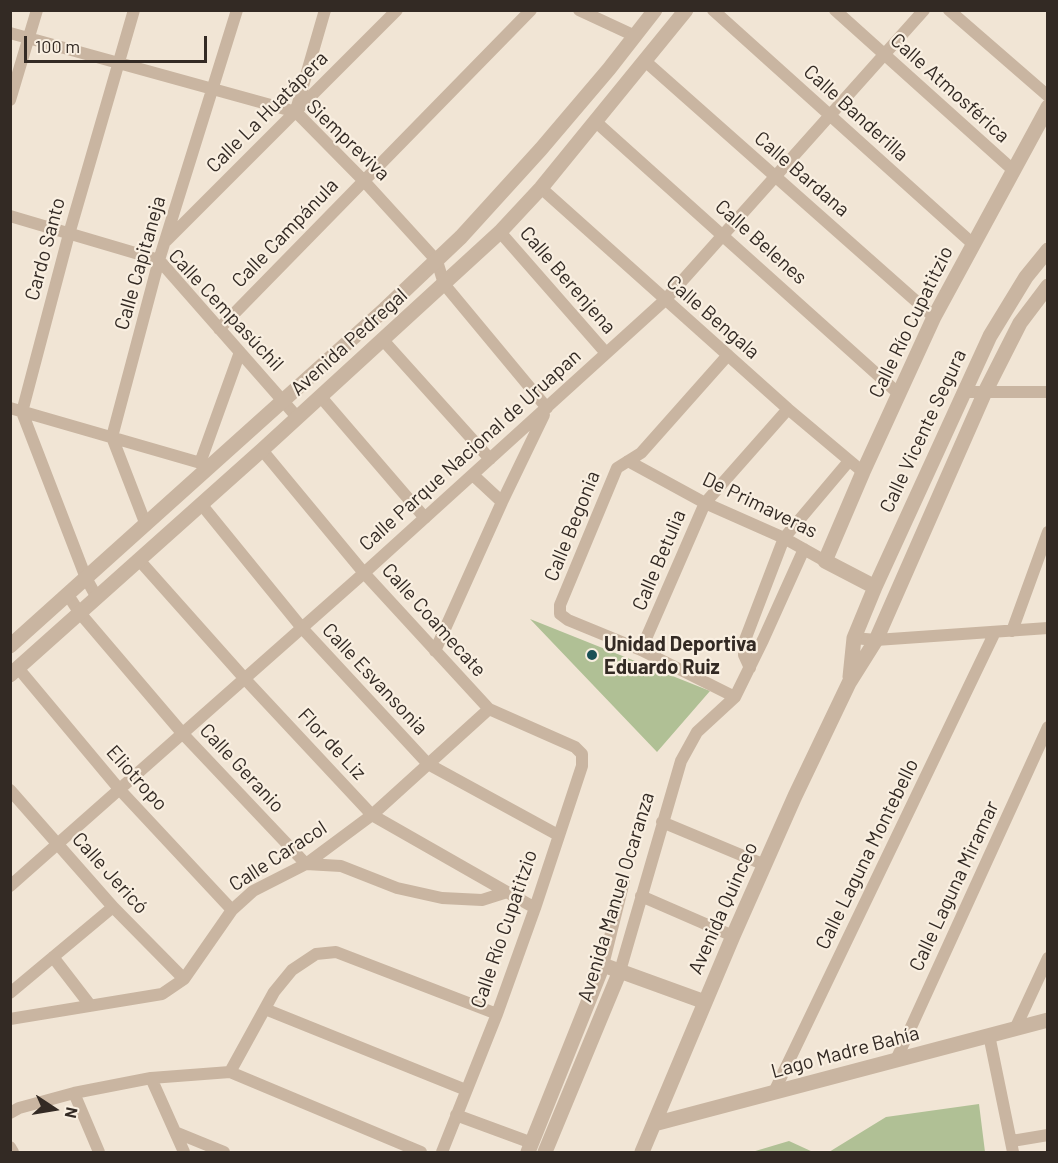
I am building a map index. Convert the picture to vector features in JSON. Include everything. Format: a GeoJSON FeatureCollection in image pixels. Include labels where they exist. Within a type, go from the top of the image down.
{"type":"FeatureCollection","features":[{"type":"Feature","properties":{"kind":"street"},"geometry":{"type":"LineString","coordinates":[[10,100],[37,10]]}},
{"type":"Feature","properties":{"kind":"street","name":"Cardo Santo"},"geometry":{"type":"LineString","coordinates":[[16,410],[134,10]]}},
{"type":"Feature","properties":{"kind":"street","name":"Calle Capitaneja"},"geometry":{"type":"LineString","coordinates":[[112,437],[159,260],[237,10]]}},
{"type":"Feature","properties":{"kind":"street"},"geometry":{"type":"LineString","coordinates":[[296,112],[325,10]]}},
{"type":"Feature","properties":{"kind":"street","name":"Calle La Huatápera"},"geometry":{"type":"LineString","coordinates":[[165,242],[397,10]]}},
{"type":"Feature","properties":{"kind":"street","name":"Calle Campánula"},"geometry":{"type":"LineString","coordinates":[[219,329],[531,10]]}},
{"type":"Feature","properties":{"kind":"street"},"geometry":{"type":"LineString","coordinates":[[579,10],[635,36]]}},
{"type":"Feature","properties":{"kind":"street","name":"Avenida Pedregal"},"geometry":{"type":"LineString","coordinates":[[11,642],[68,595],[146,525],[205,464],[283,401],[437,261],[541,149],[655,10]]}},
{"type":"Feature","properties":{"kind":"street","name":"Avenida Pedregal"},"geometry":{"type":"LineString","coordinates":[[14,671],[262,450],[500,232],[541,188],[686,10]]}},
{"type":"Feature","properties":{"kind":"street","name":"Calle Banderilla"},"geometry":{"type":"LineString","coordinates":[[713,10],[973,244]]}},
{"type":"Feature","properties":{"kind":"street","name":"Calle Atmosférica"},"geometry":{"type":"LineString","coordinates":[[835,10],[883,56],[1013,171]]}},
{"type":"Feature","properties":{"kind":"street","name":"Calle Parque Nacional de Uruapan"},"geometry":{"type":"LineString","coordinates":[[10,886],[364,573],[665,300],[924,10]]}},
{"type":"Feature","properties":{"kind":"street"},"geometry":{"type":"LineString","coordinates":[[949,10],[1047,96]]}},
{"type":"Feature","properties":{"kind":"street","name":"Siempreviva"},"geometry":{"type":"LineString","coordinates":[[10,33],[296,112],[364,181],[437,261],[444,284]]}},
{"type":"Feature","properties":{"kind":"street","name":"Calle Bardana"},"geometry":{"type":"LineString","coordinates":[[645,61],[934,316]]}},
{"type":"Feature","properties":{"kind":"street","name":"Calle Río Cupatitzio"},"geometry":{"type":"LineString","coordinates":[[825,561],[862,472],[934,316],[1047,107]]}},
{"type":"Feature","properties":{"kind":"street","name":"Calle Belenes"},"geometry":{"type":"LineString","coordinates":[[596,122],[724,234],[899,394]]}},
{"type":"Feature","properties":{"kind":"street","name":"Calle Bengala"},"geometry":{"type":"LineString","coordinates":[[541,188],[788,409],[862,472]]}},
{"type":"Feature","properties":{"kind":"street","name":"Calle Cempasúchil"},"geometry":{"type":"LineString","coordinates":[[10,216],[159,260],[297,417]]}},
{"type":"Feature","properties":{"kind":"street","name":"Calle Berenjena"},"geometry":{"type":"LineString","coordinates":[[500,232],[606,353]]}},
{"type":"Feature","properties":{"kind":"street","name":"Calle Vicente Segura"},"geometry":{"type":"LineString","coordinates":[[854,638],[875,586],[990,336],[1026,277],[1047,250]]}},
{"type":"Feature","properties":{"kind":"street"},"geometry":{"type":"LineString","coordinates":[[435,651],[547,408],[444,284]]}},
{"type":"Feature","properties":{"kind":"street","name":"Calle Vicente Segura"},"geometry":{"type":"LineString","coordinates":[[876,640],[985,392],[1020,323],[1047,286]]}},
{"type":"Feature","properties":{"kind":"street"},"geometry":{"type":"LineString","coordinates":[[382,339],[490,459]]}},
{"type":"Feature","properties":{"kind":"street"},"geometry":{"type":"LineString","coordinates":[[16,410],[205,464],[240,352]]}},
{"type":"Feature","properties":{"kind":"street","name":"Calle Begonia"},"geometry":{"type":"LineString","coordinates":[[641,650],[568,620],[560,614],[560,605],[617,468],[640,453],[728,355]]}},
{"type":"Feature","properties":{"kind":"street"},"geometry":{"type":"LineString","coordinates":[[964,392],[1047,392]]}},
{"type":"Feature","properties":{"kind":"street"},"geometry":{"type":"LineString","coordinates":[[320,396],[425,518]]}},
{"type":"Feature","properties":{"kind":"street","name":"Calle Betulia"},"geometry":{"type":"LineString","coordinates":[[641,650],[705,503],[788,409]]}},
{"type":"Feature","properties":{"kind":"street"},"geometry":{"type":"LineString","coordinates":[[16,410],[86,578],[96,596]]}},
{"type":"Feature","properties":{"kind":"street"},"geometry":{"type":"LineString","coordinates":[[112,437],[146,525]]}},
{"type":"Feature","properties":{"kind":"street","name":"Calle Coamecate"},"geometry":{"type":"LineString","coordinates":[[262,450],[364,573],[489,709],[575,747],[582,754]]}},
{"type":"Feature","properties":{"kind":"street","name":"De Primaveras"},"geometry":{"type":"LineString","coordinates":[[628,461],[705,503],[784,538],[875,586]]}},
{"type":"Feature","properties":{"kind":"street"},"geometry":{"type":"LineString","coordinates":[[750,668],[744,655],[745,640],[784,538],[849,461]]}},
{"type":"Feature","properties":{"kind":"street"},"geometry":{"type":"LineString","coordinates":[[473,474],[502,502]]}},
{"type":"Feature","properties":{"kind":"street","name":"Calle Esvansonia"},"geometry":{"type":"LineString","coordinates":[[201,504],[302,628],[428,764],[558,835]]}},
{"type":"Feature","properties":{"kind":"street"},"geometry":{"type":"LineString","coordinates":[[1012,631],[1047,532]]}},
{"type":"Feature","properties":{"kind":"street","name":"Avenida Manuel Ocaranza"},"geometry":{"type":"LineString","coordinates":[[545,1152],[620,971],[681,761],[697,732],[735,697],[804,549]]}},
{"type":"Feature","properties":{"kind":"street","name":"Flor de Liz"},"geometry":{"type":"LineString","coordinates":[[139,560],[244,680],[372,815],[535,909]]}},
{"type":"Feature","properties":{"kind":"street","name":"Calle Geranio"},"geometry":{"type":"LineString","coordinates":[[68,595],[79,612],[183,734],[306,864]]}},
{"type":"Feature","properties":{"kind":"street"},"geometry":{"type":"LineString","coordinates":[[854,638],[876,640],[1047,628]]}},
{"type":"Feature","properties":{"kind":"street","name":"Calle Laguna Montebello"},"geometry":{"type":"LineString","coordinates":[[774,1092],[995,632]]}},
{"type":"Feature","properties":{"kind":"street","name":"Avenida Quinceo"},"geometry":{"type":"LineString","coordinates":[[849,683],[854,638]]}},
{"type":"Feature","properties":{"kind":"street","name":"Avenida Quinceo"},"geometry":{"type":"LineString","coordinates":[[642,1152],[765,865],[849,683],[876,640]]}},
{"type":"Feature","properties":{"kind":"street"},"geometry":{"type":"LineString","coordinates":[[641,650],[735,697]]}},
{"type":"Feature","properties":{"kind":"street","name":"Eliotropo"},"geometry":{"type":"LineString","coordinates":[[14,671],[120,790],[232,910]]}},
{"type":"Feature","properties":{"kind":"street","name":"Calle Caracol"},"geometry":{"type":"LineString","coordinates":[[10,1019],[162,994],[184,979],[232,910],[254,891],[306,864],[372,815],[489,709]]}},
{"type":"Feature","properties":{"kind":"street","name":"Calle Laguna Miramar"},"geometry":{"type":"LineString","coordinates":[[896,1060],[1047,727]]}},
{"type":"Feature","properties":{"kind":"street","name":"Calle Río Cupatitzio"},"geometry":{"type":"LineString","coordinates":[[442,1152],[497,1014],[535,909],[582,766],[582,754]]}},
{"type":"Feature","properties":{"kind":"street","name":"Calle Jericó"},"geometry":{"type":"LineString","coordinates":[[10,790],[113,907],[184,979]]}},
{"type":"Feature","properties":{"kind":"street"},"geometry":{"type":"LineString","coordinates":[[662,822],[765,865]]}},
{"type":"Feature","properties":{"kind":"street"},"geometry":{"type":"LineString","coordinates":[[306,864],[342,866],[397,888],[442,898],[482,900],[504,892]]}},
{"type":"Feature","properties":{"kind":"street","name":"Avenida Manuel Ocaranza"},"geometry":{"type":"LineString","coordinates":[[530,1148],[603,965],[624,881]]}},
{"type":"Feature","properties":{"kind":"street"},"geometry":{"type":"LineString","coordinates":[[641,896],[733,936]]}},
{"type":"Feature","properties":{"kind":"street"},"geometry":{"type":"LineString","coordinates":[[10,993],[113,907]]}},
{"type":"Feature","properties":{"kind":"street"},"geometry":{"type":"LineString","coordinates":[[230,1072],[274,992],[292,970],[316,954],[336,952],[497,1014]]}},
{"type":"Feature","properties":{"kind":"street"},"geometry":{"type":"LineString","coordinates":[[53,957],[90,1005]]}},
{"type":"Feature","properties":{"kind":"street"},"geometry":{"type":"LineString","coordinates":[[1015,1029],[1047,958]]}},
{"type":"Feature","properties":{"kind":"street"},"geometry":{"type":"LineString","coordinates":[[603,965],[705,1002]]}},
{"type":"Feature","properties":{"kind":"street"},"geometry":{"type":"LineString","coordinates":[[265,1009],[466,1090]]}},
{"type":"Feature","properties":{"kind":"street","name":"Lago Madre Bahía"},"geometry":{"type":"LineString","coordinates":[[654,1124],[1047,1020]]}},
{"type":"Feature","properties":{"kind":"street"},"geometry":{"type":"LineString","coordinates":[[989,1035],[1013,1147],[1047,1135]]}},
{"type":"Feature","properties":{"kind":"street"},"geometry":{"type":"LineString","coordinates":[[10,1113],[19,1108],[74,1094],[151,1078],[230,1072],[421,1152]]}},
{"type":"Feature","properties":{"kind":"street"},"geometry":{"type":"LineString","coordinates":[[151,1078],[184,1152]]}},
{"type":"Feature","properties":{"kind":"street"},"geometry":{"type":"LineString","coordinates":[[74,1094],[99,1152]]}},
{"type":"Feature","properties":{"kind":"street"},"geometry":{"type":"LineString","coordinates":[[456,1115],[530,1148]]}},
{"type":"Feature","properties":{"kind":"street"},"geometry":{"type":"LineString","coordinates":[[176,1132],[224,1152]]}},
{"type":"Feature","properties":{"kind":"street"},"geometry":{"type":"LineString","coordinates":[[10,1146],[13,1152]]}},
{"type":"Feature","properties":{"kind":"green space","name":"Unidad Deportiva Eduardo Ruiz"},"geometry":{"type":"Polygon","coordinates":[[[530,619],[710,691],[657,752],[530,619]]]}},
{"type":"Feature","properties":{"kind":"green space"},"geometry":{"type":"Polygon","coordinates":[[[979,1104],[985,1152],[829,1152],[886,1117],[979,1104]]]}},
{"type":"Feature","properties":{"kind":"green space"},"geometry":{"type":"Polygon","coordinates":[[[789,1141],[813,1152],[752,1152],[789,1141]]]}},
{"type":"Feature","properties":{"kind":"place","name":"Unidad Deportiva Eduardo Ruiz"},"geometry":{"type":"Point","coordinates":[592,655]}}]}
